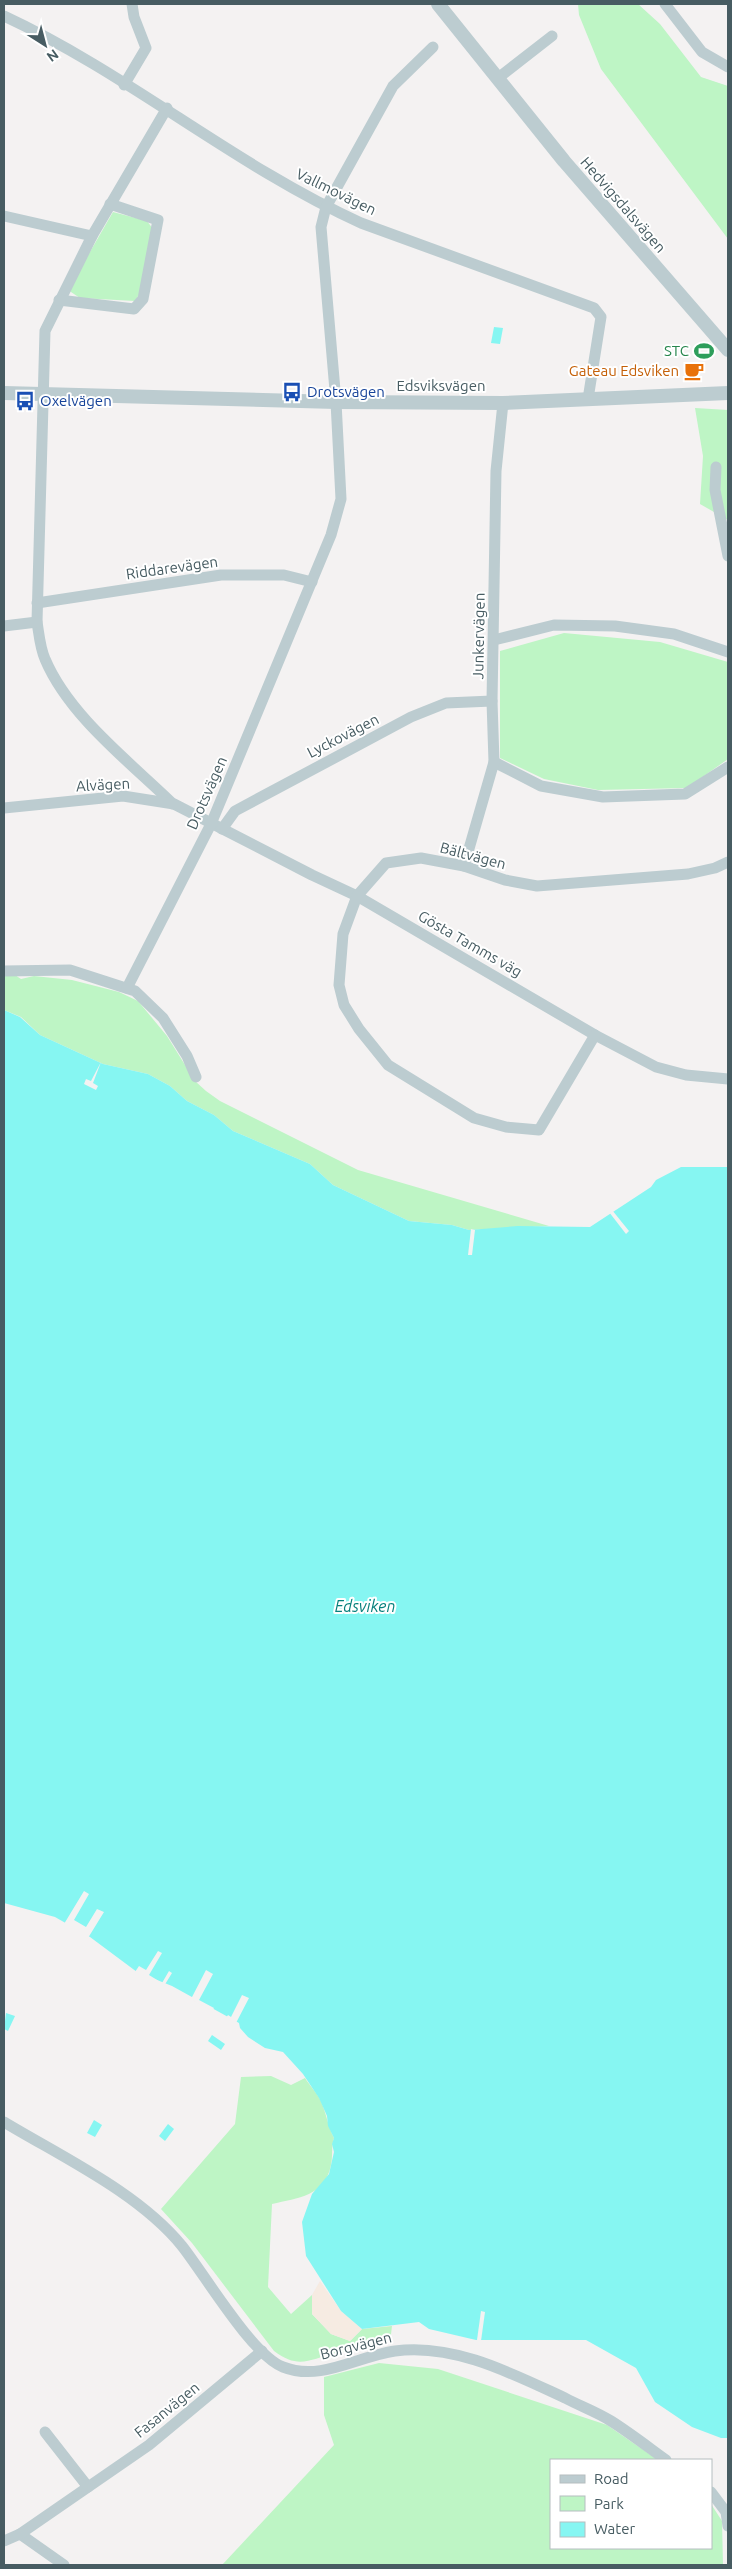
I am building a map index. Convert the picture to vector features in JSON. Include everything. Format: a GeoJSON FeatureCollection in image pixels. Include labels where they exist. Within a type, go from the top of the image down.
{"type":"FeatureCollection","features":[{"type":"Feature","properties":{"kind":"street"},"geometry":{"type":"LineString","coordinates":[[124,85],[146,48],[134,17],[132,4]]}},
{"type":"Feature","properties":{"kind":"street","name":"Hedvigsdalsvägen"},"geometry":{"type":"LineString","coordinates":[[438,4],[564,161],[728,350]]}},
{"type":"Feature","properties":{"kind":"street"},"geometry":{"type":"LineString","coordinates":[[665,4],[702,52],[728,67]]}},
{"type":"Feature","properties":{"kind":"street","name":"Vallmovägen"},"geometry":{"type":"LineString","coordinates":[[4,16],[54,40],[124,85],[167,108],[257,168],[326,207],[361,223],[594,308],[601,318],[588,399]]}},
{"type":"Feature","properties":{"kind":"street"},"geometry":{"type":"LineString","coordinates":[[498,78],[552,36]]}},
{"type":"Feature","properties":{"kind":"street","name":"Drotsvägen"},"geometry":{"type":"LineString","coordinates":[[127,988],[211,824],[331,535],[341,499],[336,402],[321,227],[326,207],[393,86],[433,47]]}},
{"type":"Feature","properties":{"kind":"street"},"geometry":{"type":"LineString","coordinates":[[167,108],[92,236],[45,331],[37,622],[44,658],[55,680],[73,706],[174,804]]}},
{"type":"Feature","properties":{"kind":"street"},"geometry":{"type":"LineString","coordinates":[[59,300],[134,309],[143,299],[158,220],[110,204]]}},
{"type":"Feature","properties":{"kind":"street"},"geometry":{"type":"LineString","coordinates":[[4,216],[92,236]]}},
{"type":"Feature","properties":{"kind":"street","name":"Edsviksvägen"},"geometry":{"type":"LineString","coordinates":[[4,393],[336,402],[503,403],[728,393]]}},
{"type":"Feature","properties":{"kind":"street","name":"Junkervägen"},"geometry":{"type":"LineString","coordinates":[[464,866],[494,762],[492,701],[496,471],[503,403]]}},
{"type":"Feature","properties":{"kind":"street"},"geometry":{"type":"LineString","coordinates":[[716,467],[715,490],[728,556]]}},
{"type":"Feature","properties":{"kind":"street","name":"Riddarevägen"},"geometry":{"type":"LineString","coordinates":[[37,603],[221,575],[284,575],[312,582]]}},
{"type":"Feature","properties":{"kind":"street"},"geometry":{"type":"LineString","coordinates":[[4,626],[37,622]]}},
{"type":"Feature","properties":{"kind":"street"},"geometry":{"type":"LineString","coordinates":[[494,640],[554,625],[615,626],[674,634],[728,652]]}},
{"type":"Feature","properties":{"kind":"street","name":"Lyckovägen"},"geometry":{"type":"LineString","coordinates":[[222,829],[235,811],[411,718],[446,703],[492,701]]}},
{"type":"Feature","properties":{"kind":"street"},"geometry":{"type":"LineString","coordinates":[[494,762],[542,786],[603,797],[685,794],[728,767]]}},
{"type":"Feature","properties":{"kind":"street","name":"Alvägen"},"geometry":{"type":"LineString","coordinates":[[4,808],[123,796],[174,804],[201,817]]}},
{"type":"Feature","properties":{"kind":"street","name":"Gösta Tamms väg"},"geometry":{"type":"LineString","coordinates":[[201,817],[211,824],[358,896],[595,1035],[656,1067],[686,1075],[728,1079]]}},
{"type":"Feature","properties":{"kind":"street","name":"Bältvägen"},"geometry":{"type":"LineString","coordinates":[[595,1035],[539,1130],[506,1127],[474,1118],[388,1065],[359,1029],[344,1005],[339,984],[343,934],[358,896],[386,863],[421,858],[464,866],[505,880],[537,886],[688,874],[715,868],[728,862]]}},
{"type":"Feature","properties":{"kind":"street"},"geometry":{"type":"LineString","coordinates":[[4,971],[70,970],[135,991],[163,1018],[187,1056],[196,1077]]}},
{"type":"Feature","properties":{"kind":"street","name":"Borgvägen"},"geometry":{"type":"LineString","coordinates":[[4,2122],[131,2199],[156,2220],[182,2246],[262,2351],[282,2367],[306,2372],[327,2370],[360,2359],[396,2351],[425,2350],[452,2354],[522,2378],[610,2420],[665,2459]]}},
{"type":"Feature","properties":{"kind":"street","name":"Fasanvägen"},"geometry":{"type":"LineString","coordinates":[[4,2541],[20,2534],[149,2445],[262,2351]]}},
{"type":"Feature","properties":{"kind":"street"},"geometry":{"type":"LineString","coordinates":[[45,2432],[88,2487]]}},
{"type":"Feature","properties":{"kind":"street"},"geometry":{"type":"LineString","coordinates":[[712,2493],[726,2512],[728,2526]]}},
{"type":"Feature","properties":{"kind":"street"},"geometry":{"type":"LineString","coordinates":[[20,2534],[64,2565]]}},
{"type":"Feature","properties":{"kind":"green space"},"geometry":{"type":"Polygon","coordinates":[[[578,4],[638,4],[660,24],[701,77],[728,86],[728,239],[601,69],[579,15],[578,4]]]}},
{"type":"Feature","properties":{"kind":"green space"},"geometry":{"type":"Polygon","coordinates":[[[113,212],[147,221],[153,229],[140,293],[135,301],[80,298],[68,290],[113,212]]]}},
{"type":"Feature","properties":{"kind":"green space"},"geometry":{"type":"Polygon","coordinates":[[[695,408],[728,410],[728,520],[700,504],[703,456],[695,408]]]}},
{"type":"Feature","properties":{"kind":"green space"},"geometry":{"type":"Polygon","coordinates":[[[564,633],[660,642],[728,662],[728,759],[687,788],[598,790],[544,779],[500,758],[500,651],[564,633]]]}},
{"type":"Feature","properties":{"kind":"green space"},"geometry":{"type":"Polygon","coordinates":[[[4,975],[15,975],[21,979],[34,976],[72,980],[119,992],[138,1001],[167,1036],[195,1081],[220,1101],[358,1170],[549,1226],[469,1230],[452,1225],[409,1221],[333,1185],[310,1164],[233,1131],[214,1115],[187,1101],[170,1086],[148,1074],[103,1064],[40,1035],[21,1017],[4,1010],[4,975]]]}},
{"type":"Feature","properties":{"kind":"green space"},"geometry":{"type":"Polygon","coordinates":[[[271,2076],[291,2085],[305,2078],[321,2101],[334,2138],[331,2165],[323,2183],[309,2194],[272,2204],[268,2287],[291,2314],[312,2295],[312,2314],[331,2334],[350,2341],[362,2329],[392,2326],[390,2342],[298,2362],[283,2357],[274,2351],[192,2243],[161,2209],[235,2124],[241,2077],[271,2076]]]}},
{"type":"Feature","properties":{"kind":"green space"},"geometry":{"type":"Polygon","coordinates":[[[379,2363],[438,2369],[607,2425],[657,2459],[550,2459],[550,2549],[712,2549],[712,2506],[722,2521],[723,2565],[222,2565],[334,2445],[324,2415],[324,2377],[379,2363]]]}},
{"type":"Feature","properties":{"kind":"sand"},"geometry":{"type":"Polygon","coordinates":[[[320,2281],[341,2311],[362,2329],[350,2341],[331,2334],[312,2314],[312,2295],[320,2281]]]}},
{"type":"Feature","properties":{"kind":"water"},"geometry":{"type":"Polygon","coordinates":[[[494,327],[503,328],[500,344],[491,343],[494,327]]]}},
{"type":"Feature","properties":{"kind":"water","name":"Edsviken"},"geometry":{"type":"Polygon","coordinates":[[[4,1010],[20,1017],[40,1035],[103,1064],[148,1074],[170,1086],[187,1101],[214,1115],[233,1131],[310,1164],[333,1185],[409,1221],[452,1225],[469,1230],[518,1226],[590,1227],[651,1187],[656,1180],[681,1167],[728,1167],[728,2438],[721,2438],[692,2427],[655,2402],[636,2368],[586,2340],[476,2340],[429,2329],[419,2322],[362,2329],[341,2311],[306,2256],[302,2222],[312,2194],[329,2174],[334,2152],[332,2144],[334,2138],[319,2098],[303,2074],[283,2052],[265,2048],[248,2037],[240,2028],[239,2023],[172,1986],[137,1972],[90,1937],[55,1917],[4,1903],[4,1010]]]}},
{"type":"Feature","properties":{"kind":"water"},"geometry":{"type":"Polygon","coordinates":[[[6,2013],[15,2016],[8,2031],[4,2029],[6,2013]]]}},
{"type":"Feature","properties":{"kind":"water"},"geometry":{"type":"Polygon","coordinates":[[[212,2035],[225,2044],[221,2050],[208,2041],[212,2035]]]}},
{"type":"Feature","properties":{"kind":"water"},"geometry":{"type":"Polygon","coordinates":[[[94,2120],[102,2125],[95,2137],[87,2133],[94,2120]]]}},
{"type":"Feature","properties":{"kind":"water"},"geometry":{"type":"Polygon","coordinates":[[[168,2124],[174,2129],[165,2141],[159,2136],[168,2124]]]}},
{"type":"Feature","properties":{"kind":"pier"},"geometry":{"type":"Polygon","coordinates":[[[101,1062],[93,1083],[98,1086],[96,1090],[84,1084],[86,1079],[91,1081],[101,1062]]]}},
{"type":"Feature","properties":{"kind":"pier"},"geometry":{"type":"Polygon","coordinates":[[[612,1210],[629,1231],[626,1234],[609,1212],[612,1210]]]}},
{"type":"Feature","properties":{"kind":"pier"},"geometry":{"type":"Polygon","coordinates":[[[471,1229],[475,1230],[472,1255],[468,1255],[471,1229]]]}},
{"type":"Feature","properties":{"kind":"pier"},"geometry":{"type":"Polygon","coordinates":[[[84,1891],[89,1894],[74,1920],[86,1927],[97,1909],[104,1912],[88,1938],[64,1924],[84,1891]]]}},
{"type":"Feature","properties":{"kind":"pier"},"geometry":{"type":"Polygon","coordinates":[[[158,1951],[162,1953],[149,1975],[162,1983],[169,1971],[172,1973],[164,1986],[135,1972],[139,1966],[146,1970],[158,1951]]]}},
{"type":"Feature","properties":{"kind":"pier"},"geometry":{"type":"Polygon","coordinates":[[[206,1970],[213,1974],[199,2000],[214,2008],[212,2011],[191,1999],[206,1970]]]}},
{"type":"Feature","properties":{"kind":"pier"},"geometry":{"type":"Polygon","coordinates":[[[242,1995],[249,1998],[236,2023],[226,2018],[228,2015],[231,2017],[242,1995]]]}},
{"type":"Feature","properties":{"kind":"pier"},"geometry":{"type":"Polygon","coordinates":[[[481,2311],[485,2312],[481,2341],[477,2340],[481,2311]]]}},
{"type":"Feature","properties":{"kind":"place","name":"STC"},"geometry":{"type":"Point","coordinates":[704,351]}},
{"type":"Feature","properties":{"kind":"place","name":"Gateau Edsviken"},"geometry":{"type":"Point","coordinates":[694,371]}},
{"type":"Feature","properties":{"kind":"place","name":"Drotsvägen"},"geometry":{"type":"Point","coordinates":[292,392]}},
{"type":"Feature","properties":{"kind":"place","name":"Oxelvägen"},"geometry":{"type":"Point","coordinates":[25,401]}}]}
